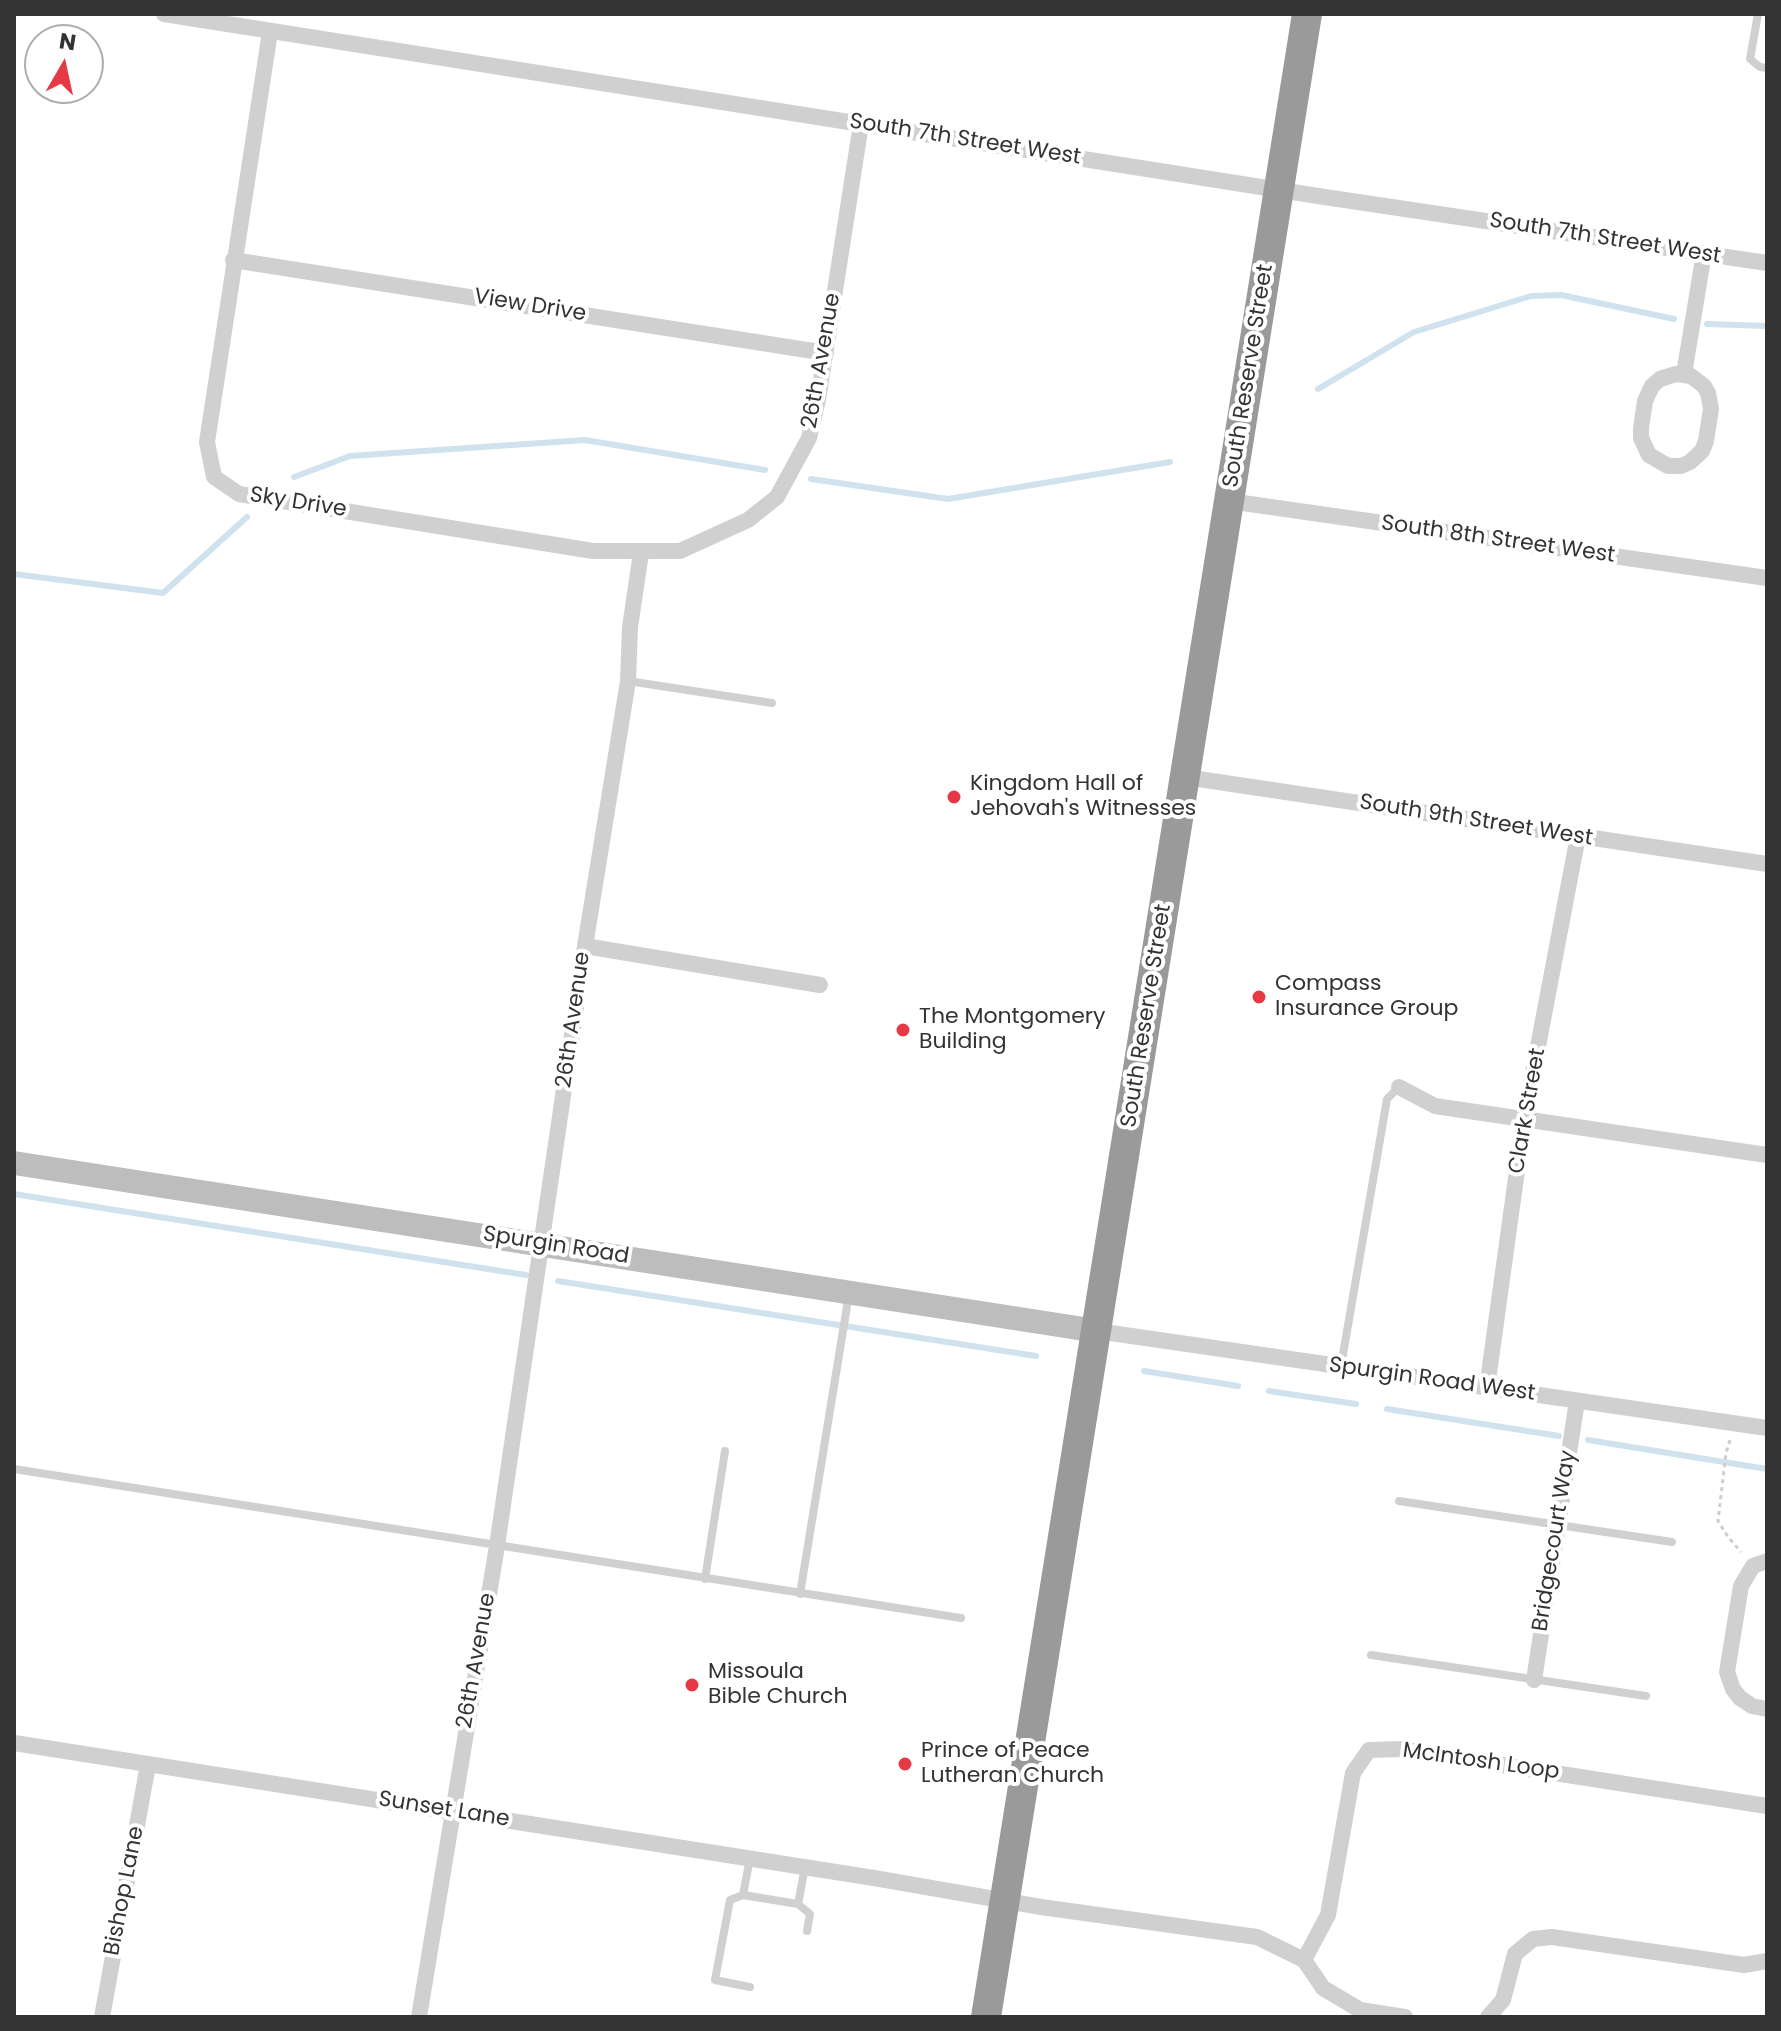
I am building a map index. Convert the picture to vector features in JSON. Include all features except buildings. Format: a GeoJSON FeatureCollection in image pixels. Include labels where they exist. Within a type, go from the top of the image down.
{"type":"FeatureCollection","features":[{"type":"Feature","properties":{"kind":"highway","name":"South Reserve Street"},"geometry":{"type":"LineString","coordinates":[[986,2017],[1307,14]]}},
{"type":"Feature","properties":{"kind":"street","name":"South 7th Street West"},"geometry":{"type":"LineString","coordinates":[[173,15],[1767,263]]}},
{"type":"Feature","properties":{"kind":"street","name":"Sky Drive"},"geometry":{"type":"LineString","coordinates":[[270,32],[207,442],[214,477],[239,494],[593,551],[641,553]]}},
{"type":"Feature","properties":{"kind":"street","name":"26th Avenue"},"geometry":{"type":"LineString","coordinates":[[419,2017],[497,1546],[585,946],[628,681],[630,627],[641,553],[680,551],[748,520],[777,497],[809,438],[826,353],[861,124]]}},
{"type":"Feature","properties":{"kind":"street"},"geometry":{"type":"LineString","coordinates":[[1684,374],[1704,253]]}},
{"type":"Feature","properties":{"kind":"street","name":"View Drive"},"geometry":{"type":"LineString","coordinates":[[233,260],[826,353]]}},
{"type":"Feature","properties":{"kind":"street"},"geometry":{"type":"LineString","coordinates":[[1684,374],[1698,381],[1708,393],[1711,409],[1706,441],[1702,451],[1690,462],[1668,466],[1656,461],[1644,447],[1641,428],[1645,401],[1652,386],[1660,379],[1684,374]]}},
{"type":"Feature","properties":{"kind":"street","name":"South 8th Street West"},"geometry":{"type":"LineString","coordinates":[[1229,501],[1767,578]]}},
{"type":"Feature","properties":{"kind":"street","name":"South 9th Street West"},"geometry":{"type":"LineString","coordinates":[[1185,777],[1767,864]]}},
{"type":"Feature","properties":{"kind":"street","name":"Clark Street"},"geometry":{"type":"LineString","coordinates":[[1487,1388],[1524,1120],[1578,836]]}},
{"type":"Feature","properties":{"kind":"street"},"geometry":{"type":"LineString","coordinates":[[585,946],[820,985]]}},
{"type":"Feature","properties":{"kind":"street"},"geometry":{"type":"LineString","coordinates":[[1399,1087],[1435,1106],[1767,1155]]}},
{"type":"Feature","properties":{"kind":"street","name":"Spurgin Road"},"geometry":{"type":"LineString","coordinates":[[14,1163],[1097,1331]]}},
{"type":"Feature","properties":{"kind":"street","name":"Spurgin Road West"},"geometry":{"type":"LineString","coordinates":[[1097,1331],[1767,1428]]}},
{"type":"Feature","properties":{"kind":"street","name":"Bridgecourt Way"},"geometry":{"type":"LineString","coordinates":[[1534,1680],[1577,1401]]}},
{"type":"Feature","properties":{"kind":"street"},"geometry":{"type":"LineString","coordinates":[[1767,1561],[1753,1566],[1741,1586],[1727,1672],[1740,1698],[1752,1706],[1767,1709]]}},
{"type":"Feature","properties":{"kind":"street","name":"Sunset Lane"},"geometry":{"type":"LineString","coordinates":[[14,1743],[1003,1899]]}},
{"type":"Feature","properties":{"kind":"street","name":"McIntosh Loop"},"geometry":{"type":"LineString","coordinates":[[1304,1960],[1328,1915],[1353,1773],[1369,1750],[1400,1749],[1767,1806]]}},
{"type":"Feature","properties":{"kind":"street","name":"Bishop Lane"},"geometry":{"type":"LineString","coordinates":[[102,2017],[148,1765]]}},
{"type":"Feature","properties":{"kind":"street"},"geometry":{"type":"LineString","coordinates":[[1003,1899],[1117,1919],[1257,1937],[1304,1960],[1323,1988],[1360,2010],[1373,2015],[1405,2017]]}},
{"type":"Feature","properties":{"kind":"street"},"geometry":{"type":"LineString","coordinates":[[1488,2017],[1503,2000],[1515,1954],[1533,1939],[1552,1937],[1744,1965],[1767,1961]]}},
{"type":"Feature","properties":{"kind":"lane"},"geometry":{"type":"LineString","coordinates":[[1758,14],[1750,59],[1767,68]]}},
{"type":"Feature","properties":{"kind":"lane"},"geometry":{"type":"LineString","coordinates":[[628,681],[772,703]]}},
{"type":"Feature","properties":{"kind":"lane"},"geometry":{"type":"LineString","coordinates":[[1341,1366],[1387,1099],[1399,1087]]}},
{"type":"Feature","properties":{"kind":"lane"},"geometry":{"type":"LineString","coordinates":[[800,1594],[849,1291]]}},
{"type":"Feature","properties":{"kind":"lane"},"geometry":{"type":"LineString","coordinates":[[705,1579],[725,1451]]}},
{"type":"Feature","properties":{"kind":"lane"},"geometry":{"type":"LineString","coordinates":[[14,1469],[961,1618]]}},
{"type":"Feature","properties":{"kind":"lane"},"geometry":{"type":"LineString","coordinates":[[1399,1501],[1672,1542]]}},
{"type":"Feature","properties":{"kind":"lane"},"geometry":{"type":"LineString","coordinates":[[1371,1655],[1646,1696]]}},
{"type":"Feature","properties":{"kind":"lane"},"geometry":{"type":"LineString","coordinates":[[743,1895],[750,1858]]}},
{"type":"Feature","properties":{"kind":"lane"},"geometry":{"type":"LineString","coordinates":[[798,1904],[805,1867]]}},
{"type":"Feature","properties":{"kind":"lane"},"geometry":{"type":"LineString","coordinates":[[750,1987],[715,1980],[730,1900],[743,1895],[798,1904],[810,1914],[807,1931]]}},
{"type":"Feature","properties":{"kind":"path"},"geometry":{"type":"LineString","coordinates":[[1726,1453],[1718,1521],[1744,1555]]}},
{"type":"Feature","properties":{"kind":"waterway"},"geometry":{"type":"LineString","coordinates":[[1318,389],[1414,332],[1531,296],[1561,295],[1674,319]]}},
{"type":"Feature","properties":{"kind":"waterway"},"geometry":{"type":"LineString","coordinates":[[1707,324],[1767,326]]}},
{"type":"Feature","properties":{"kind":"waterway"},"geometry":{"type":"LineString","coordinates":[[294,477],[350,456],[585,440],[765,470]]}},
{"type":"Feature","properties":{"kind":"waterway"},"geometry":{"type":"LineString","coordinates":[[811,479],[948,499],[1170,462]]}},
{"type":"Feature","properties":{"kind":"waterway"},"geometry":{"type":"LineString","coordinates":[[14,574],[163,593],[247,517]]}},
{"type":"Feature","properties":{"kind":"waterway"},"geometry":{"type":"LineString","coordinates":[[14,1194],[526,1275]]}},
{"type":"Feature","properties":{"kind":"waterway"},"geometry":{"type":"LineString","coordinates":[[558,1281],[1036,1356]]}},
{"type":"Feature","properties":{"kind":"waterway"},"geometry":{"type":"LineString","coordinates":[[1144,1371],[1238,1386]]}},
{"type":"Feature","properties":{"kind":"waterway"},"geometry":{"type":"LineString","coordinates":[[1269,1391],[1356,1404]]}},
{"type":"Feature","properties":{"kind":"waterway"},"geometry":{"type":"LineString","coordinates":[[1387,1409],[1559,1436]]}},
{"type":"Feature","properties":{"kind":"waterway"},"geometry":{"type":"LineString","coordinates":[[1588,1440],[1767,1469]]}},
{"type":"Feature","properties":{"kind":"place","name":"Kingdom Hall of Jehovah's Witnesses"},"geometry":{"type":"Point","coordinates":[954,797]}},
{"type":"Feature","properties":{"kind":"place","name":"Compass Insurance Group"},"geometry":{"type":"Point","coordinates":[1259,997]}},
{"type":"Feature","properties":{"kind":"place","name":"The Montgomery Building"},"geometry":{"type":"Point","coordinates":[903,1030]}},
{"type":"Feature","properties":{"kind":"place","name":"Missoula Bible Church"},"geometry":{"type":"Point","coordinates":[692,1685]}},
{"type":"Feature","properties":{"kind":"place","name":"Prince of Peace Lutheran Church"},"geometry":{"type":"Point","coordinates":[905,1764]}}]}
